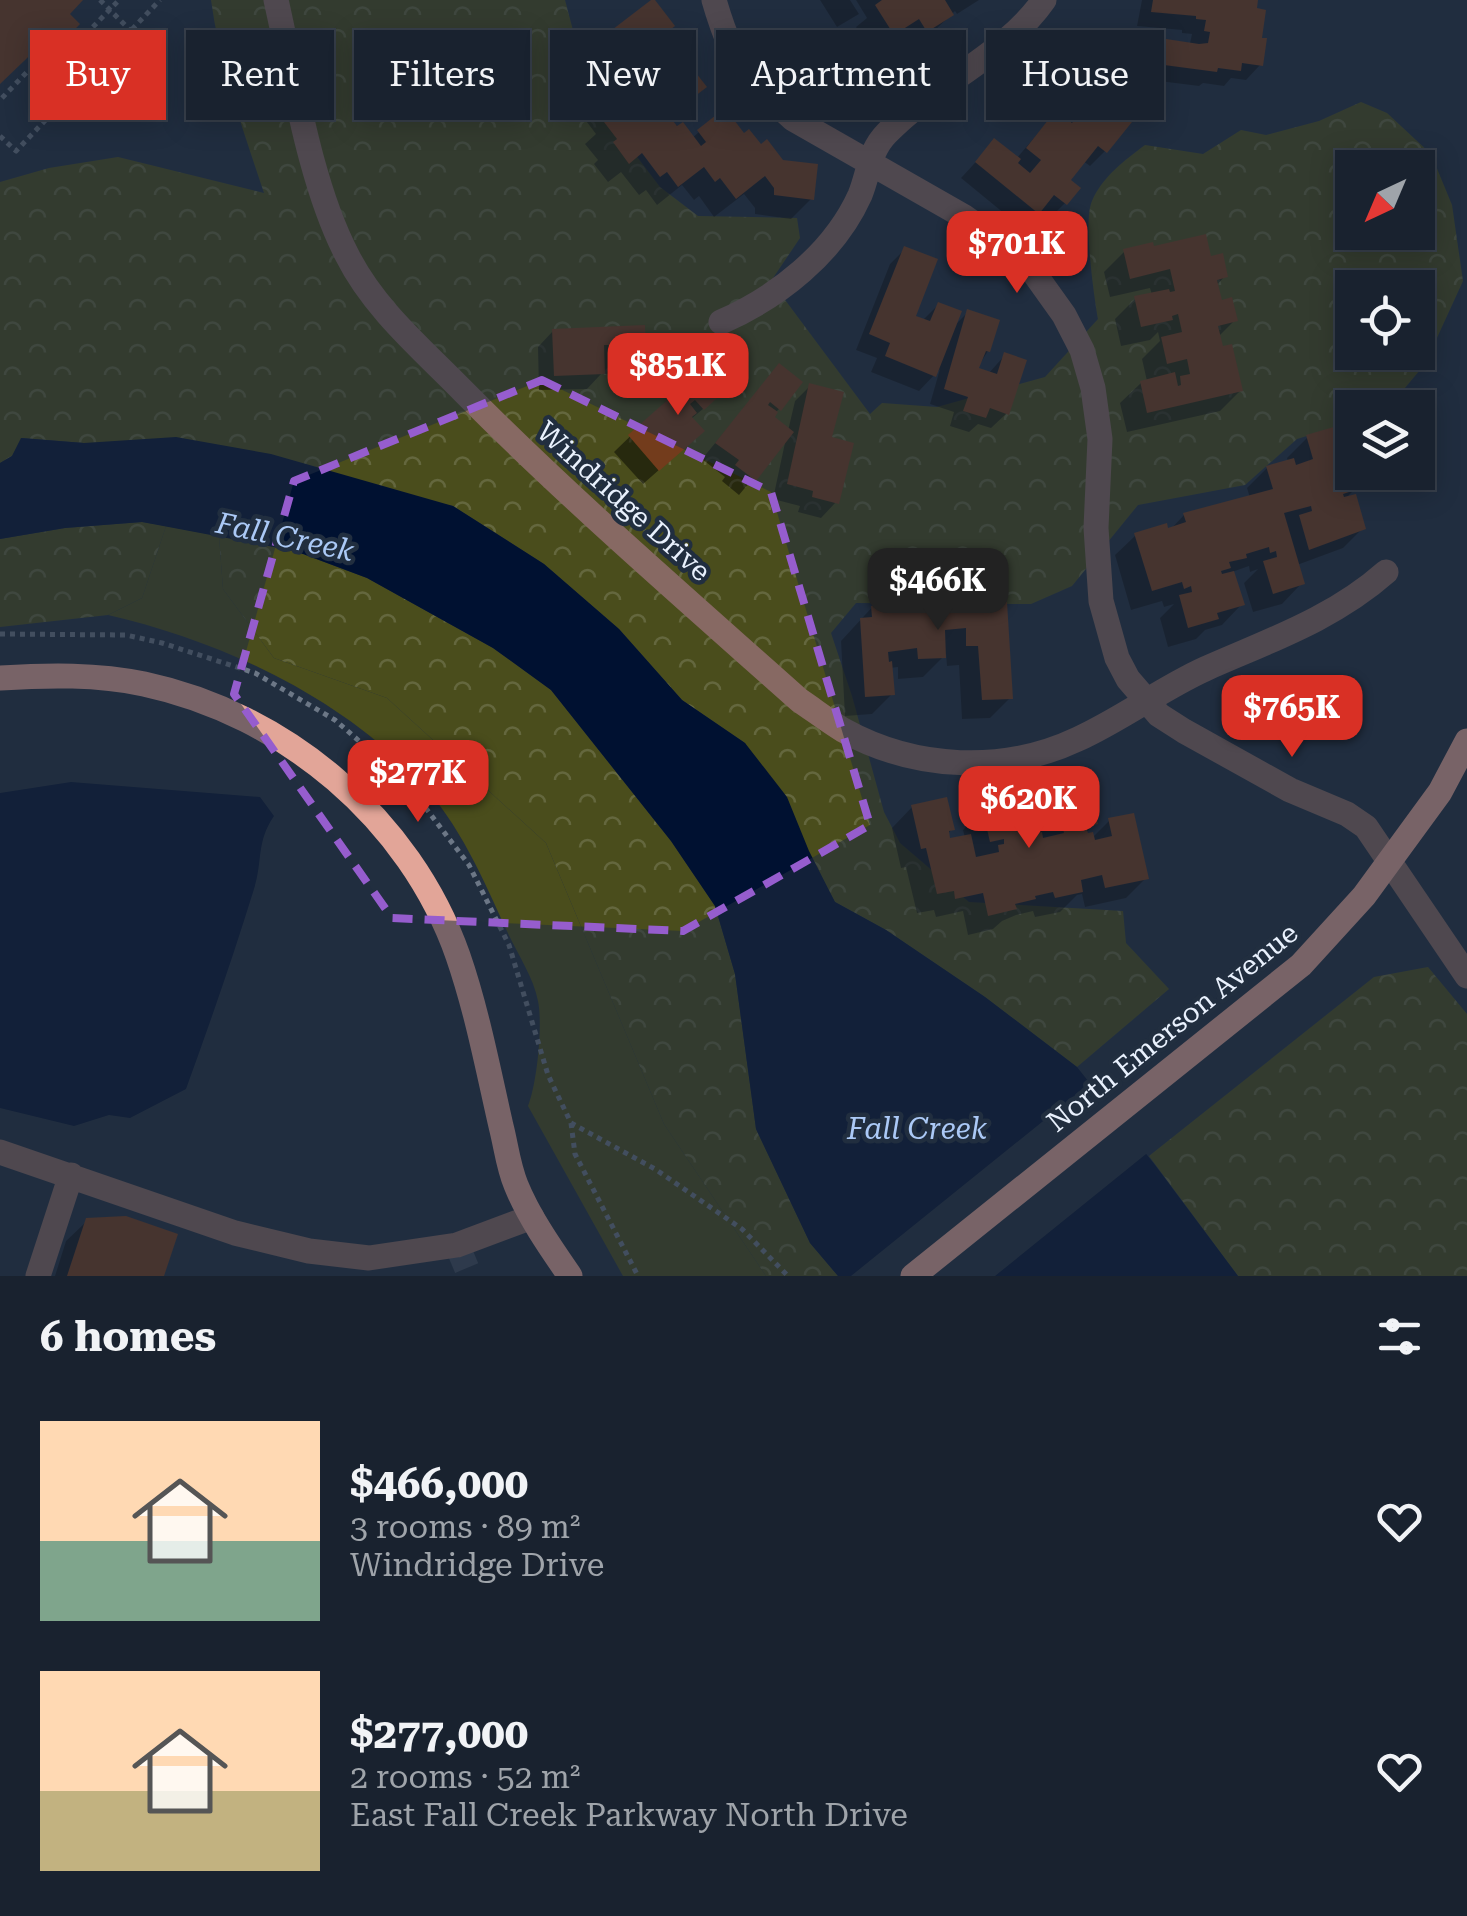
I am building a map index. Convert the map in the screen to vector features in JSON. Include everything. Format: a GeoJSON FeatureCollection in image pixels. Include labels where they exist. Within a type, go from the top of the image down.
{"type":"FeatureCollection","features":[{"type":"Feature","properties":{"kind":"main road"},"geometry":{"type":"LineString","coordinates":[[0,678],[108,679],[200,699],[286,743],[358,800],[412,862],[437,905],[472,1007],[515,1183],[532,1218],[570,1276]]}},
{"type":"Feature","properties":{"kind":"main road","name":"North Emerson Avenue"},"geometry":{"type":"LineString","coordinates":[[913,1276],[1300,964],[1356,906],[1440,792],[1467,742]]}},
{"type":"Feature","properties":{"kind":"street","name":"Windridge Drive"},"geometry":{"type":"LineString","coordinates":[[276,0],[323,194],[348,258],[370,294],[516,445],[799,700],[842,729],[877,746],[927,760],[979,764],[1055,749],[1204,670],[1309,624],[1350,600],[1386,572]]}},
{"type":"Feature","properties":{"kind":"street"},"geometry":{"type":"LineString","coordinates":[[714,0],[725,37],[754,83],[793,120],[964,216],[1006,246],[1034,273],[1064,315],[1082,350],[1098,414],[1097,540],[1104,613],[1117,658],[1145,702],[1212,748],[1290,790],[1354,818],[1372,832],[1467,976]]}},
{"type":"Feature","properties":{"kind":"street"},"geometry":{"type":"LineString","coordinates":[[722,322],[777,291],[818,254],[853,208],[878,143],[932,92],[1014,33],[1044,0]]}},
{"type":"Feature","properties":{"kind":"street"},"geometry":{"type":"LineString","coordinates":[[0,1152],[234,1233],[309,1251],[369,1258],[457,1245],[532,1218]]}},
{"type":"Feature","properties":{"kind":"street"},"geometry":{"type":"LineString","coordinates":[[38,1276],[71,1175]]}},
{"type":"Feature","properties":{"kind":"path"},"geometry":{"type":"LineString","coordinates":[[100,0],[131,30],[160,0]]}},
{"type":"Feature","properties":{"kind":"path"},"geometry":{"type":"LineString","coordinates":[[2,98],[50,48],[62,59],[119,0]]}},
{"type":"Feature","properties":{"kind":"path"},"geometry":{"type":"LineString","coordinates":[[0,136],[16,151],[45,120]]}},
{"type":"Feature","properties":{"kind":"path"},"geometry":{"type":"LineString","coordinates":[[571,1123],[575,1154],[638,1276]]}},
{"type":"Feature","properties":{"kind":"highlighted area"},"geometry":{"type":"Polygon","coordinates":[[[542,380],[771,492],[870,825],[683,931],[392,918],[234,694],[294,481],[542,380]]]}},
{"type":"Feature","properties":{"kind":"green space"},"geometry":{"type":"Polygon","coordinates":[[[211,0],[565,0],[573,30],[550,30],[550,120],[609,120],[660,187],[698,216],[797,218],[800,238],[771,281],[870,414],[882,403],[937,407],[1045,377],[1098,319],[1089,241],[1092,201],[1108,177],[1145,145],[1203,154],[1241,130],[1266,135],[1319,121],[1361,102],[1387,113],[1427,150],[1335,150],[1335,250],[1435,250],[1435,164],[1452,205],[1463,281],[1435,342],[1435,270],[1335,270],[1335,370],[1420,370],[1403,390],[1335,390],[1335,427],[1297,439],[1245,485],[1138,505],[1072,586],[1031,604],[856,603],[831,633],[884,812],[900,843],[969,902],[1123,911],[1126,943],[1169,989],[1077,1067],[985,997],[886,930],[835,902],[745,743],[682,700],[619,629],[544,564],[453,506],[84,443],[22,438],[12,456],[0,463],[0,182],[49,168],[118,157],[264,193],[240,120],[334,120],[334,30],[217,30],[211,0]]]}},
{"type":"Feature","properties":{"kind":"green space"},"geometry":{"type":"Polygon","coordinates":[[[142,522],[166,526],[142,598],[108,615],[0,627],[0,539],[65,528],[142,522]]]}},
{"type":"Feature","properties":{"kind":"green space"},"geometry":{"type":"Polygon","coordinates":[[[166,526],[219,536],[223,589],[274,658],[387,698],[546,843],[664,1124],[766,1276],[623,1276],[528,1106],[539,1039],[536,992],[469,853],[434,798],[353,723],[276,676],[193,640],[108,615],[142,598],[166,526]]]}},
{"type":"Feature","properties":{"kind":"green space"},"geometry":{"type":"Polygon","coordinates":[[[219,536],[295,551],[367,578],[493,648],[551,690],[671,841],[715,906],[735,974],[756,1129],[810,1243],[838,1276],[766,1276],[664,1124],[546,843],[387,698],[274,658],[223,589],[219,536]]]}},
{"type":"Feature","properties":{"kind":"green space"},"geometry":{"type":"Polygon","coordinates":[[[1428,967],[1467,1014],[1467,1276],[1238,1276],[1149,1156],[1374,977],[1428,967]]]}},
{"type":"Feature","properties":{"kind":"water","name":"Fall Creek"},"geometry":{"type":"Polygon","coordinates":[[[176,437],[271,454],[453,506],[544,564],[619,629],[682,700],[745,743],[787,797],[835,902],[886,930],[985,997],[1077,1067],[1238,1276],[838,1276],[810,1243],[756,1129],[735,974],[715,906],[671,841],[551,690],[493,648],[367,578],[295,551],[142,522],[65,528],[0,539],[0,463],[12,456],[21,438],[84,443],[176,437]]]}},
{"type":"Feature","properties":{"kind":"water"},"geometry":{"type":"Polygon","coordinates":[[[71,782],[260,797],[274,816],[262,843],[257,879],[246,914],[186,1089],[130,1118],[109,1115],[74,1126],[0,1108],[0,793],[71,782]]]}},
{"type":"Feature","properties":{"kind":"pier"},"geometry":{"type":"Polygon","coordinates":[[[1094,1080],[1151,1150],[995,1276],[851,1276],[1094,1080]]]}},
{"type":"Feature","properties":{"kind":"building"},"geometry":{"type":"Polygon","coordinates":[[[0,0],[83,0],[70,14],[80,24],[74,30],[30,30],[30,55],[0,84],[0,0]]]}},
{"type":"Feature","properties":{"kind":"building"},"geometry":{"type":"Polygon","coordinates":[[[651,0],[675,26],[670,30],[612,30],[651,0]]]}},
{"type":"Feature","properties":{"kind":"building"},"geometry":{"type":"Polygon","coordinates":[[[882,0],[945,0],[954,15],[930,30],[926,30],[919,19],[902,30],[891,30],[875,5],[882,0]]]}},
{"type":"Feature","properties":{"kind":"building"},"geometry":{"type":"Polygon","coordinates":[[[1153,0],[1258,0],[1257,8],[1266,10],[1263,66],[1242,63],[1241,71],[1218,68],[1217,72],[1164,65],[1164,39],[1208,43],[1210,32],[1204,31],[1206,20],[1196,16],[1151,12],[1153,0]]]}},
{"type":"Feature","properties":{"kind":"building"},"geometry":{"type":"Polygon","coordinates":[[[696,73],[707,87],[696,95],[696,73]]]}},
{"type":"Feature","properties":{"kind":"building"},"geometry":{"type":"Polygon","coordinates":[[[716,115],[716,120],[734,120],[744,133],[749,129],[761,144],[767,139],[783,160],[818,164],[814,200],[774,195],[765,176],[736,199],[720,178],[715,182],[704,167],[678,187],[667,172],[660,177],[642,153],[629,164],[604,122],[672,120],[677,126],[683,122],[701,146],[706,142],[697,130],[716,115]]]}},
{"type":"Feature","properties":{"kind":"building"},"geometry":{"type":"Polygon","coordinates":[[[1048,120],[1134,120],[1107,153],[1098,146],[1071,180],[1081,188],[1067,205],[1054,195],[1039,214],[975,162],[994,138],[1021,159],[1018,163],[1030,173],[1041,160],[1026,148],[1048,120]]]}},
{"type":"Feature","properties":{"kind":"building"},"geometry":{"type":"Polygon","coordinates":[[[1206,234],[1211,256],[1223,253],[1228,277],[1217,280],[1222,300],[1232,297],[1238,321],[1218,326],[1223,346],[1232,344],[1243,391],[1147,413],[1140,381],[1175,372],[1178,386],[1180,376],[1190,374],[1187,359],[1167,364],[1161,337],[1182,332],[1178,314],[1172,316],[1173,320],[1141,327],[1134,296],[1175,291],[1170,269],[1130,279],[1123,249],[1206,234]]]}},
{"type":"Feature","properties":{"kind":"building"},"geometry":{"type":"Polygon","coordinates":[[[904,246],[938,259],[916,316],[930,321],[938,302],[962,311],[936,377],[885,356],[890,343],[869,334],[904,246]]]}},
{"type":"Feature","properties":{"kind":"building"},"geometry":{"type":"Polygon","coordinates":[[[967,309],[1000,320],[990,352],[986,351],[979,368],[997,374],[1004,352],[1027,360],[1009,415],[990,408],[986,418],[963,411],[968,397],[944,389],[967,309]]]}},
{"type":"Feature","properties":{"kind":"building"},"geometry":{"type":"Polygon","coordinates":[[[645,325],[646,359],[610,360],[609,345],[604,345],[605,374],[554,376],[552,329],[645,325]]]}},
{"type":"Feature","properties":{"kind":"building"},"geometry":{"type":"Polygon","coordinates":[[[705,362],[728,388],[704,410],[695,400],[690,404],[697,413],[692,417],[705,431],[659,471],[628,435],[705,362]]]}},
{"type":"Feature","properties":{"kind":"building"},"geometry":{"type":"Polygon","coordinates":[[[779,363],[803,382],[781,411],[770,402],[768,405],[778,412],[775,417],[794,432],[756,481],[735,465],[739,460],[715,443],[779,363]]]}},
{"type":"Feature","properties":{"kind":"building"},"geometry":{"type":"Polygon","coordinates":[[[809,383],[844,392],[832,437],[854,443],[839,504],[812,497],[813,491],[787,484],[809,383]]]}},
{"type":"Feature","properties":{"kind":"building"},"geometry":{"type":"Polygon","coordinates":[[[1335,427],[1335,490],[1352,490],[1344,497],[1356,494],[1366,529],[1309,550],[1299,515],[1312,511],[1311,506],[1284,513],[1305,584],[1273,594],[1263,561],[1277,557],[1276,551],[1270,553],[1269,547],[1246,554],[1247,558],[1229,562],[1231,568],[1221,571],[1234,571],[1245,605],[1217,613],[1219,619],[1188,628],[1179,595],[1192,592],[1191,586],[1184,589],[1182,582],[1152,591],[1134,533],[1167,523],[1168,528],[1186,522],[1183,513],[1273,489],[1266,466],[1294,458],[1296,465],[1313,459],[1306,435],[1335,427]]]}},
{"type":"Feature","properties":{"kind":"building"},"geometry":{"type":"Polygon","coordinates":[[[949,579],[950,588],[994,585],[994,592],[1002,592],[1003,602],[1007,602],[1013,699],[982,700],[978,646],[966,646],[966,628],[945,630],[946,658],[918,659],[917,648],[888,652],[895,695],[865,697],[860,618],[872,617],[871,606],[888,605],[887,588],[912,586],[911,581],[949,579]]]}},
{"type":"Feature","properties":{"kind":"building"},"geometry":{"type":"Polygon","coordinates":[[[1041,791],[1049,826],[1035,829],[1036,833],[1042,832],[1043,838],[1064,833],[1057,800],[1090,792],[1098,824],[1086,827],[1095,840],[1112,836],[1108,818],[1134,813],[1149,879],[1105,888],[1102,875],[1081,880],[1083,892],[1055,898],[1053,892],[1035,896],[1036,899],[1015,904],[1017,909],[988,916],[983,893],[955,899],[954,891],[937,894],[911,805],[947,797],[955,830],[949,831],[950,838],[971,834],[976,857],[999,852],[998,845],[1004,844],[1004,839],[990,842],[982,807],[1041,791]]]}},
{"type":"Feature","properties":{"kind":"building"},"geometry":{"type":"Polygon","coordinates":[[[126,1216],[178,1234],[164,1276],[67,1276],[86,1218],[126,1216]]]}},
{"type":"Feature","properties":{"kind":"tunnel"},"geometry":{"type":"LineString","coordinates":[[457,1245],[470,1276]]}}]}
